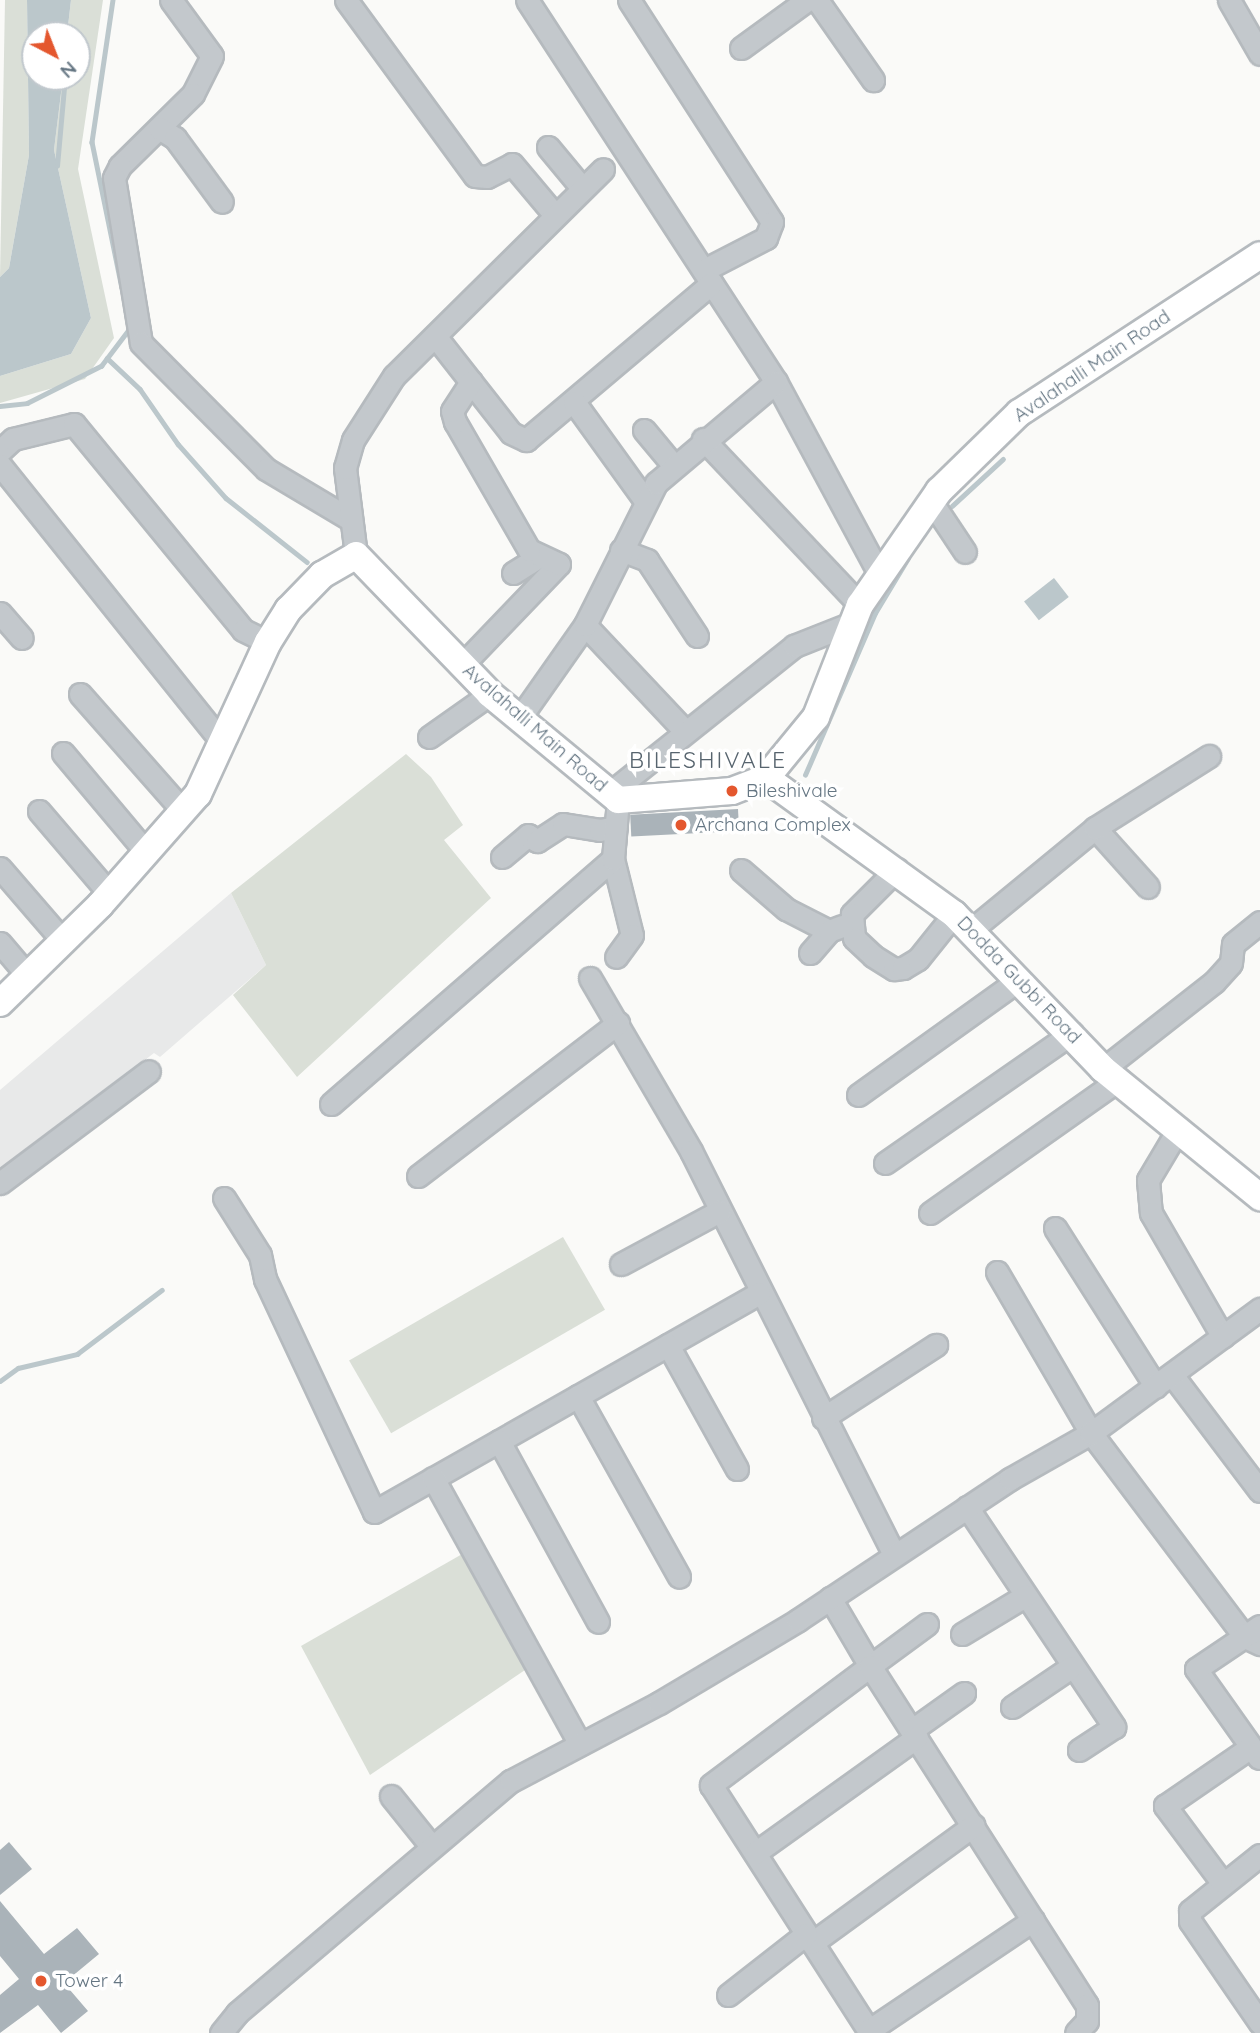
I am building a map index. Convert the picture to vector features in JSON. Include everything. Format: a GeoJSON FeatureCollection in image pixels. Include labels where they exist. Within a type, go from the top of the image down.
{"type":"FeatureCollection","features":[{"type":"Feature","properties":{"kind":"main road","name":"Avalahalli Main Road"},"geometry":{"type":"LineString","coordinates":[[356,555],[490,694],[521,716],[614,797],[732,791],[766,778],[816,718],[856,614],[931,501],[1019,413],[1260,255]]}},
{"type":"Feature","properties":{"kind":"main road"},"geometry":{"type":"LineString","coordinates":[[0,1003],[110,894],[198,794],[268,642],[288,610],[322,575],[356,555]]}},
{"type":"Feature","properties":{"kind":"main road","name":"Dodda Gubbi Road"},"geometry":{"type":"LineString","coordinates":[[766,778],[897,869],[962,922],[1112,1074],[1260,1197]]}},
{"type":"Feature","properties":{"kind":"street"},"geometry":{"type":"LineString","coordinates":[[171,0],[212,56],[203,81],[114,178],[141,343],[266,469],[350,519]]}},
{"type":"Feature","properties":{"kind":"street"},"geometry":{"type":"LineString","coordinates":[[346,0],[475,176],[487,177],[512,164],[554,214]]}},
{"type":"Feature","properties":{"kind":"street"},"geometry":{"type":"LineString","coordinates":[[527,0],[776,382],[881,577]]}},
{"type":"Feature","properties":{"kind":"street"},"geometry":{"type":"LineString","coordinates":[[435,335],[522,441],[574,402],[708,276],[766,238],[772,222],[629,0]]}},
{"type":"Feature","properties":{"kind":"street"},"geometry":{"type":"LineString","coordinates":[[741,48],[807,0]]}},
{"type":"Feature","properties":{"kind":"street"},"geometry":{"type":"LineString","coordinates":[[817,0],[873,80]]}},
{"type":"Feature","properties":{"kind":"street"},"geometry":{"type":"LineString","coordinates":[[1229,0],[1260,54]]}},
{"type":"Feature","properties":{"kind":"street"},"geometry":{"type":"LineString","coordinates":[[159,128],[175,138],[222,202]]}},
{"type":"Feature","properties":{"kind":"street"},"geometry":{"type":"LineString","coordinates":[[548,147],[582,188]]}},
{"type":"Feature","properties":{"kind":"street"},"geometry":{"type":"LineString","coordinates":[[356,555],[345,468],[353,440],[394,376],[554,214],[603,169]]}},
{"type":"Feature","properties":{"kind":"street"},"geometry":{"type":"LineString","coordinates":[[471,382],[452,411],[455,422],[537,558]]}},
{"type":"Feature","properties":{"kind":"street"},"geometry":{"type":"LineString","coordinates":[[521,716],[585,625],[646,502],[674,466],[703,439],[776,382]]}},
{"type":"Feature","properties":{"kind":"street"},"geometry":{"type":"LineString","coordinates":[[574,402],[646,502]]}},
{"type":"Feature","properties":{"kind":"street"},"geometry":{"type":"LineString","coordinates":[[0,451],[13,439],[74,424],[243,630],[268,642]]}},
{"type":"Feature","properties":{"kind":"street"},"geometry":{"type":"LineString","coordinates":[[643,430],[674,466]]}},
{"type":"Feature","properties":{"kind":"street"},"geometry":{"type":"LineString","coordinates":[[616,957],[632,935],[613,859],[616,827],[614,797],[685,731],[794,646],[856,614],[703,439]]}},
{"type":"Feature","properties":{"kind":"street"},"geometry":{"type":"LineString","coordinates":[[0,465],[222,741]]}},
{"type":"Feature","properties":{"kind":"street"},"geometry":{"type":"LineString","coordinates":[[931,501],[965,552]]}},
{"type":"Feature","properties":{"kind":"street"},"geometry":{"type":"LineString","coordinates":[[621,550],[647,560],[697,636]]}},
{"type":"Feature","properties":{"kind":"street"},"geometry":{"type":"LineString","coordinates":[[462,665],[555,573],[557,560],[537,558],[513,573]]}},
{"type":"Feature","properties":{"kind":"street"},"geometry":{"type":"LineString","coordinates":[[0,613],[22,638]]}},
{"type":"Feature","properties":{"kind":"street"},"geometry":{"type":"LineString","coordinates":[[585,625],[685,731]]}},
{"type":"Feature","properties":{"kind":"street"},"geometry":{"type":"LineString","coordinates":[[80,694],[183,811]]}},
{"type":"Feature","properties":{"kind":"street"},"geometry":{"type":"LineString","coordinates":[[429,737],[490,694]]}},
{"type":"Feature","properties":{"kind":"street"},"geometry":{"type":"LineString","coordinates":[[63,753],[146,852]]}},
{"type":"Feature","properties":{"kind":"street"},"geometry":{"type":"LineString","coordinates":[[897,869],[852,914],[850,923],[854,938],[894,969],[918,959],[962,922],[1094,828],[1209,756]]}},
{"type":"Feature","properties":{"kind":"street"},"geometry":{"type":"LineString","coordinates":[[39,811],[110,894]]}},
{"type":"Feature","properties":{"kind":"street"},"geometry":{"type":"LineString","coordinates":[[502,857],[528,835],[537,841],[563,824],[600,830],[616,827]]}},
{"type":"Feature","properties":{"kind":"street"},"geometry":{"type":"LineString","coordinates":[[1094,828],[1148,887]]}},
{"type":"Feature","properties":{"kind":"street"},"geometry":{"type":"LineString","coordinates":[[331,1104],[613,859]]}},
{"type":"Feature","properties":{"kind":"street"},"geometry":{"type":"LineString","coordinates":[[0,869],[64,941]]}},
{"type":"Feature","properties":{"kind":"street"},"geometry":{"type":"LineString","coordinates":[[741,870],[786,909],[829,931]]}},
{"type":"Feature","properties":{"kind":"street"},"geometry":{"type":"LineString","coordinates":[[930,1213],[1112,1074],[1214,982],[1231,963],[1233,944],[1260,922]]}},
{"type":"Feature","properties":{"kind":"street"},"geometry":{"type":"LineString","coordinates":[[810,953],[829,931],[850,923]]}},
{"type":"Feature","properties":{"kind":"street"},"geometry":{"type":"LineString","coordinates":[[0,943],[27,976]]}},
{"type":"Feature","properties":{"kind":"street"},"geometry":{"type":"LineString","coordinates":[[590,978],[618,1023],[720,1212],[894,1555]]}},
{"type":"Feature","properties":{"kind":"street"},"geometry":{"type":"LineString","coordinates":[[858,1095],[1020,979]]}},
{"type":"Feature","properties":{"kind":"street"},"geometry":{"type":"LineString","coordinates":[[418,1176],[618,1023]]}},
{"type":"Feature","properties":{"kind":"street"},"geometry":{"type":"LineString","coordinates":[[885,1163],[1072,1033]]}},
{"type":"Feature","properties":{"kind":"street"},"geometry":{"type":"LineString","coordinates":[[0,1183],[149,1071]]}},
{"type":"Feature","properties":{"kind":"street"},"geometry":{"type":"LineString","coordinates":[[1179,1128],[1148,1180],[1151,1213],[1223,1337]]}},
{"type":"Feature","properties":{"kind":"street"},"geometry":{"type":"LineString","coordinates":[[224,1198],[260,1255],[265,1279],[374,1512],[759,1293]]}},
{"type":"Feature","properties":{"kind":"street"},"geometry":{"type":"LineString","coordinates":[[621,1264],[720,1212]]}},
{"type":"Feature","properties":{"kind":"street"},"geometry":{"type":"LineString","coordinates":[[1055,1228],[1165,1382],[1260,1491]]}},
{"type":"Feature","properties":{"kind":"street"},"geometry":{"type":"LineString","coordinates":[[997,1272],[1091,1433],[1255,1636],[1196,1669],[1256,1753],[1165,1806],[1221,1881]]}},
{"type":"Feature","properties":{"kind":"street"},"geometry":{"type":"LineString","coordinates":[[221,2033],[237,2013],[511,1781],[580,1744],[831,1598],[967,1507],[1091,1433],[1165,1382],[1260,1309]]}},
{"type":"Feature","properties":{"kind":"street"},"geometry":{"type":"LineString","coordinates":[[668,1345],[737,1469]]}},
{"type":"Feature","properties":{"kind":"street"},"geometry":{"type":"LineString","coordinates":[[823,1418],[936,1345]]}},
{"type":"Feature","properties":{"kind":"street"},"geometry":{"type":"LineString","coordinates":[[578,1396],[678,1577]]}},
{"type":"Feature","properties":{"kind":"street"},"geometry":{"type":"LineString","coordinates":[[499,1441],[598,1622]]}},
{"type":"Feature","properties":{"kind":"street"},"geometry":{"type":"LineString","coordinates":[[433,1478],[580,1744]]}},
{"type":"Feature","properties":{"kind":"street"},"geometry":{"type":"LineString","coordinates":[[967,1507],[1071,1667],[1114,1727],[1079,1750]]}},
{"type":"Feature","properties":{"kind":"street"},"geometry":{"type":"LineString","coordinates":[[962,1634],[1025,1596]]}},
{"type":"Feature","properties":{"kind":"street"},"geometry":{"type":"LineString","coordinates":[[831,1598],[870,1666],[1087,2005],[1087,2021],[1076,2033]]}},
{"type":"Feature","properties":{"kind":"street"},"geometry":{"type":"LineString","coordinates":[[927,1624],[711,1785],[869,2032],[1032,1920]]}},
{"type":"Feature","properties":{"kind":"street"},"geometry":{"type":"LineString","coordinates":[[1012,1707],[1071,1667]]}},
{"type":"Feature","properties":{"kind":"street"},"geometry":{"type":"LineString","coordinates":[[755,1853],[914,1734],[964,1693]]}},
{"type":"Feature","properties":{"kind":"street"},"geometry":{"type":"LineString","coordinates":[[391,1796],[432,1847]]}},
{"type":"Feature","properties":{"kind":"street"},"geometry":{"type":"LineString","coordinates":[[728,1994],[974,1825]]}},
{"type":"Feature","properties":{"kind":"street"},"geometry":{"type":"LineString","coordinates":[[1260,1854],[1221,1881],[1190,1911],[1190,1921],[1260,2022]]}},
{"type":"Feature","properties":{"kind":"shaded area"},"geometry":{"type":"Polygon","coordinates":[[[5,0],[27,0],[27,21],[21,21],[21,91],[28,91],[29,155],[9,268],[0,277],[5,0]]]}},
{"type":"Feature","properties":{"kind":"shaded area"},"geometry":{"type":"Polygon","coordinates":[[[27,0],[71,0],[69,21],[27,21],[27,0]]]}},
{"type":"Feature","properties":{"kind":"shaded area"},"geometry":{"type":"Polygon","coordinates":[[[71,0],[103,0],[91,81],[91,21],[69,21],[71,0]]]}},
{"type":"Feature","properties":{"kind":"shaded area"},"geometry":{"type":"Polygon","coordinates":[[[28,91],[61,91],[54,150],[91,318],[71,354],[0,376],[0,277],[9,268],[29,155],[28,91]]]}},
{"type":"Feature","properties":{"kind":"shaded area"},"geometry":{"type":"Polygon","coordinates":[[[61,91],[90,91],[78,169],[114,338],[85,379],[0,403],[0,376],[71,354],[91,318],[54,150],[61,91]]]}},
{"type":"Feature","properties":{"kind":"shaded area"},"geometry":{"type":"Polygon","coordinates":[[[1054,578],[1069,597],[1039,620],[1024,601],[1054,578]]]}},
{"type":"Feature","properties":{"kind":"shaded area"},"geometry":{"type":"Polygon","coordinates":[[[406,754],[431,777],[463,825],[444,840],[491,898],[297,1077],[233,995],[266,965],[231,893],[406,754]]]}},
{"type":"Feature","properties":{"kind":"shaded area"},"geometry":{"type":"Polygon","coordinates":[[[231,893],[266,965],[160,1057],[154,1053],[0,1173],[0,1090],[231,893]]]}},
{"type":"Feature","properties":{"kind":"shaded area"},"geometry":{"type":"Polygon","coordinates":[[[563,1237],[605,1310],[391,1433],[349,1360],[563,1237]]]}},
{"type":"Feature","properties":{"kind":"shaded area"},"geometry":{"type":"Polygon","coordinates":[[[464,1553],[525,1670],[370,1775],[301,1646],[464,1553]]]}},
{"type":"Feature","properties":{"kind":"building","name":"Archana Complex"},"geometry":{"type":"Polygon","coordinates":[[[738,809],[739,831],[631,837],[630,815],[738,809]]]}},
{"type":"Feature","properties":{"kind":"building"},"geometry":{"type":"Polygon","coordinates":[[[9,1842],[32,1869],[0,1895],[0,1850],[9,1842]]]}},
{"type":"Feature","properties":{"kind":"building","name":"Tower 4"},"geometry":{"type":"Polygon","coordinates":[[[0,1901],[44,1954],[77,1928],[99,1954],[64,1983],[88,2011],[61,2033],[38,2005],[0,2033],[0,1995],[19,1979],[0,1956],[0,1901]]]}},
{"type":"Feature","properties":{"kind":"waterway"},"geometry":{"type":"LineString","coordinates":[[113,0],[92,142],[122,288]]}},
{"type":"Feature","properties":{"kind":"waterway"},"geometry":{"type":"LineString","coordinates":[[57,166],[64,91]]}},
{"type":"Feature","properties":{"kind":"waterway"},"geometry":{"type":"LineString","coordinates":[[0,406],[27,403],[101,366],[130,328]]}},
{"type":"Feature","properties":{"kind":"waterway"},"geometry":{"type":"LineString","coordinates":[[107,358],[140,389],[178,444],[226,498],[307,562]]}},
{"type":"Feature","properties":{"kind":"waterway"},"geometry":{"type":"LineString","coordinates":[[952,506],[1003,459]]}},
{"type":"Feature","properties":{"kind":"waterway"},"geometry":{"type":"LineString","coordinates":[[805,775],[875,613],[908,558]]}},
{"type":"Feature","properties":{"kind":"waterway"},"geometry":{"type":"LineString","coordinates":[[0,1381],[18,1368],[77,1354],[162,1290]]}},
{"type":"Feature","properties":{"kind":"place","name":"Bileshivale"},"geometry":{"type":"Point","coordinates":[732,791]}},
{"type":"Feature","properties":{"kind":"place","name":"Archana Complex"},"geometry":{"type":"Point","coordinates":[681,825]}},
{"type":"Feature","properties":{"kind":"place","name":"Tower 4"},"geometry":{"type":"Point","coordinates":[41,1981]}},
{"type":"Feature","properties":{"kind":"district","name":"BILESHIVALE"},"geometry":{"type":"Point","coordinates":[708,760]}}]}
